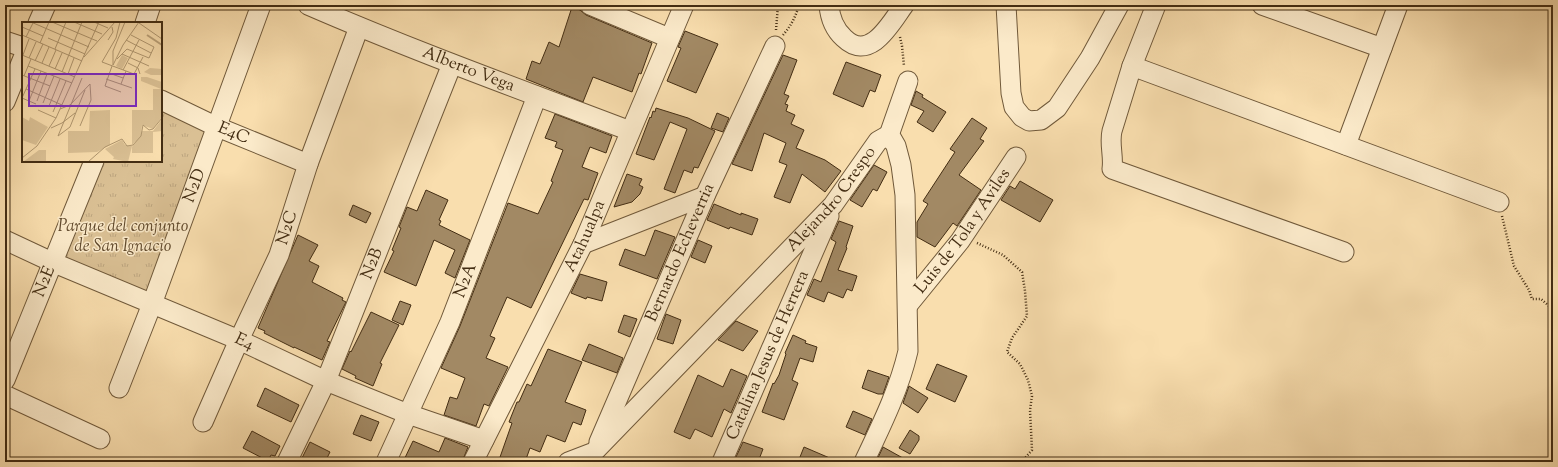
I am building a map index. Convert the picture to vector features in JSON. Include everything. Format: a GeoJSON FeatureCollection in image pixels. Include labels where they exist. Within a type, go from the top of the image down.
{"type":"FeatureCollection","features":[{"type":"Feature","properties":{"kind":"street"},"geometry":{"type":"LineString","coordinates":[[38,22],[46,5]]}},
{"type":"Feature","properties":{"kind":"street"},"geometry":{"type":"LineString","coordinates":[[145,22],[151,5]]}},
{"type":"Feature","properties":{"kind":"street","name":"N2D"},"geometry":{"type":"LineString","coordinates":[[119,388],[152,304],[261,5]]}},
{"type":"Feature","properties":{"kind":"street","name":"Alberto Vega"},"geometry":{"type":"LineString","coordinates":[[308,5],[452,64],[630,131]]}},
{"type":"Feature","properties":{"kind":"street"},"geometry":{"type":"LineString","coordinates":[[590,5],[669,38]]}},
{"type":"Feature","properties":{"kind":"street","name":"Atahualpa"},"geometry":{"type":"LineString","coordinates":[[473,462],[583,244],[684,5]]}},
{"type":"Feature","properties":{"kind":"street"},"geometry":{"type":"LineString","coordinates":[[829,5],[831,20],[841,35],[849,43],[865,46],[874,42],[904,5]]}},
{"type":"Feature","properties":{"kind":"street"},"geometry":{"type":"LineString","coordinates":[[1006,5],[1011,94],[1014,107],[1022,117],[1029,121],[1041,120],[1057,108],[1090,58],[1119,5]]}},
{"type":"Feature","properties":{"kind":"street"},"geometry":{"type":"LineString","coordinates":[[1156,5],[1132,66],[1112,131],[1110,140],[1113,162],[1112,169],[1344,252]]}},
{"type":"Feature","properties":{"kind":"street"},"geometry":{"type":"LineString","coordinates":[[1262,5],[1382,48]]}},
{"type":"Feature","properties":{"kind":"street"},"geometry":{"type":"LineString","coordinates":[[1346,145],[1398,5]]}},
{"type":"Feature","properties":{"kind":"street","name":"N2C"},"geometry":{"type":"LineString","coordinates":[[203,422],[279,255],[308,164],[359,27]]}},
{"type":"Feature","properties":{"kind":"street"},"geometry":{"type":"LineString","coordinates":[[5,41],[22,47]]}},
{"type":"Feature","properties":{"kind":"street","name":"Bernardo Echeverria"},"geometry":{"type":"LineString","coordinates":[[592,457],[704,196],[774,46]]}},
{"type":"Feature","properties":{"kind":"street"},"geometry":{"type":"LineString","coordinates":[[5,102],[22,60]]}},
{"type":"Feature","properties":{"kind":"street","name":"N2B"},"geometry":{"type":"LineString","coordinates":[[287,462],[326,381],[452,64]]}},
{"type":"Feature","properties":{"kind":"street"},"geometry":{"type":"LineString","coordinates":[[1132,66],[1499,202]]}},
{"type":"Feature","properties":{"kind":"street"},"geometry":{"type":"LineString","coordinates":[[888,138],[908,81]]}},
{"type":"Feature","properties":{"kind":"street","name":"N2A"},"geometry":{"type":"LineString","coordinates":[[386,462],[450,322],[537,96]]}},
{"type":"Feature","properties":{"kind":"street","name":"E4C"},"geometry":{"type":"LineString","coordinates":[[162,100],[216,126],[308,164]]}},
{"type":"Feature","properties":{"kind":"street","name":"Alejandro Crespo"},"geometry":{"type":"LineString","coordinates":[[568,462],[592,457],[833,205],[878,141],[882,138],[888,138],[894,142],[896,146],[901,165],[905,195],[908,351],[904,371],[897,390],[864,462]]}},
{"type":"Feature","properties":{"kind":"street","name":"Luis de Tola y Aviles"},"geometry":{"type":"LineString","coordinates":[[908,305],[960,240],[1016,157]]}},
{"type":"Feature","properties":{"kind":"street","name":"N2E"},"geometry":{"type":"LineString","coordinates":[[5,380],[94,162]]}},
{"type":"Feature","properties":{"kind":"street"},"geometry":{"type":"LineString","coordinates":[[583,244],[704,196]]}},
{"type":"Feature","properties":{"kind":"street","name":"Catalina Jesus de Herrera"},"geometry":{"type":"LineString","coordinates":[[722,462],[833,205]]}},
{"type":"Feature","properties":{"kind":"street","name":"E4"},"geometry":{"type":"LineString","coordinates":[[5,240],[52,262],[239,340],[326,381],[408,414],[484,440]]}},
{"type":"Feature","properties":{"kind":"street"},"geometry":{"type":"LineString","coordinates":[[5,395],[100,439]]}},
{"type":"Feature","properties":{"kind":"path"},"geometry":{"type":"LineString","coordinates":[[774,46],[778,5]]}},
{"type":"Feature","properties":{"kind":"path"},"geometry":{"type":"LineString","coordinates":[[774,46],[790,27],[799,5]]}},
{"type":"Feature","properties":{"kind":"path"},"geometry":{"type":"LineString","coordinates":[[890,24],[899,35],[902,46],[904,75],[908,81]]}},
{"type":"Feature","properties":{"kind":"path"},"geometry":{"type":"LineString","coordinates":[[1499,202],[1514,266],[1529,290],[1532,299],[1541,298],[1552,311],[1551,316],[1553,319]]}},
{"type":"Feature","properties":{"kind":"path"},"geometry":{"type":"LineString","coordinates":[[960,240],[972,241],[982,245],[1003,256],[1022,272],[1027,316],[1012,338],[1007,352],[1020,364],[1028,380],[1032,396],[1030,410],[1032,450],[1025,458],[1018,462]]}},
{"type":"Feature","properties":{"kind":"green space","name":"Parque del conjunto de San Ignacio"},"geometry":{"type":"Polygon","coordinates":[[[162,105],[211,125],[150,298],[63,263],[103,162],[162,162],[162,105]]]}},
{"type":"Feature","properties":{"kind":"building"},"geometry":{"type":"Polygon","coordinates":[[[572,7],[580,10],[586,15],[652,43],[641,74],[639,73],[632,92],[593,77],[583,102],[526,79],[532,61],[540,64],[549,42],[559,47],[572,7]]]}},
{"type":"Feature","properties":{"kind":"building"},"geometry":{"type":"Polygon","coordinates":[[[685,31],[718,44],[696,93],[667,81],[681,48],[678,47],[685,31]]]}},
{"type":"Feature","properties":{"kind":"building"},"geometry":{"type":"Polygon","coordinates":[[[783,55],[797,60],[784,94],[789,96],[785,104],[788,105],[786,111],[795,115],[791,124],[804,130],[796,148],[825,160],[841,171],[825,192],[802,174],[790,203],[774,197],[787,165],[779,162],[786,143],[764,133],[752,171],[732,164],[783,55]]]}},
{"type":"Feature","properties":{"kind":"building"},"geometry":{"type":"Polygon","coordinates":[[[846,62],[881,75],[875,92],[870,90],[863,107],[833,94],[846,62]]]}},
{"type":"Feature","properties":{"kind":"building"},"geometry":{"type":"Polygon","coordinates":[[[916,91],[923,95],[922,97],[946,112],[933,132],[917,122],[924,111],[911,105],[916,91]]]}},
{"type":"Feature","properties":{"kind":"building"},"geometry":{"type":"Polygon","coordinates":[[[656,108],[688,118],[715,131],[698,168],[694,167],[692,173],[684,170],[675,193],[664,189],[687,129],[670,122],[654,160],[636,154],[650,117],[651,118],[653,111],[655,112],[656,108]]]}},
{"type":"Feature","properties":{"kind":"building"},"geometry":{"type":"Polygon","coordinates":[[[717,113],[729,118],[723,132],[711,128],[717,113]]]}},
{"type":"Feature","properties":{"kind":"building"},"geometry":{"type":"Polygon","coordinates":[[[555,114],[612,136],[606,153],[590,147],[582,167],[598,173],[588,200],[584,199],[531,308],[507,297],[490,336],[495,338],[486,358],[508,367],[489,406],[484,404],[476,426],[444,415],[450,397],[457,399],[465,378],[441,368],[460,326],[508,203],[538,214],[553,182],[551,181],[563,150],[555,147],[557,142],[545,138],[555,114]]]}},
{"type":"Feature","properties":{"kind":"building"},"geometry":{"type":"Polygon","coordinates":[[[972,118],[987,128],[980,139],[984,141],[959,175],[981,190],[957,226],[953,223],[935,247],[917,237],[917,222],[928,204],[923,201],[955,152],[950,149],[972,118]]]}},
{"type":"Feature","properties":{"kind":"building"},"geometry":{"type":"Polygon","coordinates":[[[874,165],[887,172],[877,191],[873,189],[862,207],[850,200],[874,165]]]}},
{"type":"Feature","properties":{"kind":"building"},"geometry":{"type":"Polygon","coordinates":[[[627,174],[642,179],[639,185],[643,187],[640,194],[632,202],[614,207],[627,174]]]}},
{"type":"Feature","properties":{"kind":"building"},"geometry":{"type":"Polygon","coordinates":[[[1020,181],[1053,200],[1040,222],[1001,200],[1010,186],[1015,189],[1020,181]]]}},
{"type":"Feature","properties":{"kind":"building"},"geometry":{"type":"Polygon","coordinates":[[[426,190],[448,200],[439,220],[441,221],[439,225],[470,240],[455,278],[445,273],[455,250],[434,240],[416,286],[384,272],[394,251],[392,250],[401,228],[399,227],[407,207],[417,211],[426,190]]]}},
{"type":"Feature","properties":{"kind":"building"},"geometry":{"type":"Polygon","coordinates":[[[714,204],[741,215],[741,213],[758,219],[752,235],[730,227],[729,229],[707,220],[714,204]]]}},
{"type":"Feature","properties":{"kind":"building"},"geometry":{"type":"Polygon","coordinates":[[[353,205],[371,213],[366,223],[349,215],[353,205]]]}},
{"type":"Feature","properties":{"kind":"building"},"geometry":{"type":"Polygon","coordinates":[[[839,221],[853,226],[846,247],[847,248],[838,270],[857,276],[852,291],[847,289],[843,298],[828,292],[824,302],[807,295],[814,279],[821,282],[836,242],[831,239],[839,221]]]}},
{"type":"Feature","properties":{"kind":"building"},"geometry":{"type":"Polygon","coordinates":[[[655,230],[675,237],[657,279],[619,265],[625,249],[645,256],[655,230]]]}},
{"type":"Feature","properties":{"kind":"building"},"geometry":{"type":"Polygon","coordinates":[[[298,235],[318,245],[309,261],[319,266],[312,282],[343,298],[342,300],[346,302],[327,341],[330,342],[322,360],[264,333],[265,331],[258,328],[298,235]]]}},
{"type":"Feature","properties":{"kind":"building"},"geometry":{"type":"Polygon","coordinates":[[[698,240],[712,246],[705,263],[691,257],[698,240]]]}},
{"type":"Feature","properties":{"kind":"building"},"geometry":{"type":"Polygon","coordinates":[[[580,274],[607,282],[602,301],[587,297],[586,299],[571,293],[580,274]]]}},
{"type":"Feature","properties":{"kind":"building"},"geometry":{"type":"Polygon","coordinates":[[[400,301],[411,305],[403,325],[392,320],[400,301]]]}},
{"type":"Feature","properties":{"kind":"building"},"geometry":{"type":"Polygon","coordinates":[[[371,312],[399,325],[380,363],[382,364],[373,386],[355,378],[356,376],[342,369],[371,312]]]}},
{"type":"Feature","properties":{"kind":"building"},"geometry":{"type":"Polygon","coordinates":[[[666,314],[681,320],[673,344],[657,339],[666,314]]]}},
{"type":"Feature","properties":{"kind":"building"},"geometry":{"type":"Polygon","coordinates":[[[624,315],[637,319],[630,337],[618,332],[624,315]]]}},
{"type":"Feature","properties":{"kind":"building"},"geometry":{"type":"Polygon","coordinates":[[[736,321],[758,331],[743,351],[718,340],[736,321]]]}},
{"type":"Feature","properties":{"kind":"building"},"geometry":{"type":"Polygon","coordinates":[[[793,335],[806,341],[805,343],[817,347],[813,362],[800,358],[792,380],[798,383],[784,420],[762,412],[773,383],[774,384],[779,375],[786,354],[785,353],[793,335]]]}},
{"type":"Feature","properties":{"kind":"building"},"geometry":{"type":"Polygon","coordinates":[[[589,344],[623,358],[617,373],[582,360],[589,344]]]}},
{"type":"Feature","properties":{"kind":"building"},"geometry":{"type":"Polygon","coordinates":[[[548,349],[582,362],[565,402],[586,410],[581,425],[573,422],[565,442],[547,435],[540,452],[530,448],[525,462],[505,462],[499,460],[512,423],[509,422],[517,402],[519,402],[527,384],[531,386],[548,349]]]}},
{"type":"Feature","properties":{"kind":"building"},"geometry":{"type":"Polygon","coordinates":[[[937,364],[967,376],[955,402],[926,389],[937,364]]]}},
{"type":"Feature","properties":{"kind":"building"},"geometry":{"type":"Polygon","coordinates":[[[731,369],[747,376],[731,413],[724,409],[712,437],[695,429],[690,439],[674,432],[698,375],[723,387],[731,369]]]}},
{"type":"Feature","properties":{"kind":"building"},"geometry":{"type":"Polygon","coordinates":[[[868,370],[889,377],[883,394],[878,394],[862,388],[868,370]]]}},
{"type":"Feature","properties":{"kind":"building"},"geometry":{"type":"Polygon","coordinates":[[[909,386],[928,398],[918,413],[903,403],[909,386]]]}},
{"type":"Feature","properties":{"kind":"building"},"geometry":{"type":"Polygon","coordinates":[[[265,388],[299,405],[291,422],[257,406],[265,388]]]}},
{"type":"Feature","properties":{"kind":"building"},"geometry":{"type":"Polygon","coordinates":[[[853,411],[872,419],[865,435],[846,427],[853,411]]]}},
{"type":"Feature","properties":{"kind":"building"},"geometry":{"type":"Polygon","coordinates":[[[361,415],[379,422],[371,441],[353,434],[361,415]]]}},
{"type":"Feature","properties":{"kind":"building"},"geometry":{"type":"Polygon","coordinates":[[[910,430],[919,436],[919,440],[910,454],[899,448],[910,430]]]}},
{"type":"Feature","properties":{"kind":"building"},"geometry":{"type":"Polygon","coordinates":[[[252,431],[280,446],[275,456],[271,455],[268,461],[243,448],[252,431]]]}},
{"type":"Feature","properties":{"kind":"building"},"geometry":{"type":"Polygon","coordinates":[[[445,438],[468,447],[462,462],[403,462],[413,441],[439,452],[445,438]]]}},
{"type":"Feature","properties":{"kind":"building"},"geometry":{"type":"Polygon","coordinates":[[[310,442],[330,452],[325,462],[300,462],[310,442]]]}},
{"type":"Feature","properties":{"kind":"building"},"geometry":{"type":"Polygon","coordinates":[[[743,442],[763,449],[758,462],[748,462],[736,457],[743,442]]]}},
{"type":"Feature","properties":{"kind":"building"},"geometry":{"type":"Polygon","coordinates":[[[804,447],[839,462],[798,462],[804,447]]]}},
{"type":"Feature","properties":{"kind":"building"},"geometry":{"type":"Polygon","coordinates":[[[883,447],[910,462],[876,462],[883,447]]]}}]}
